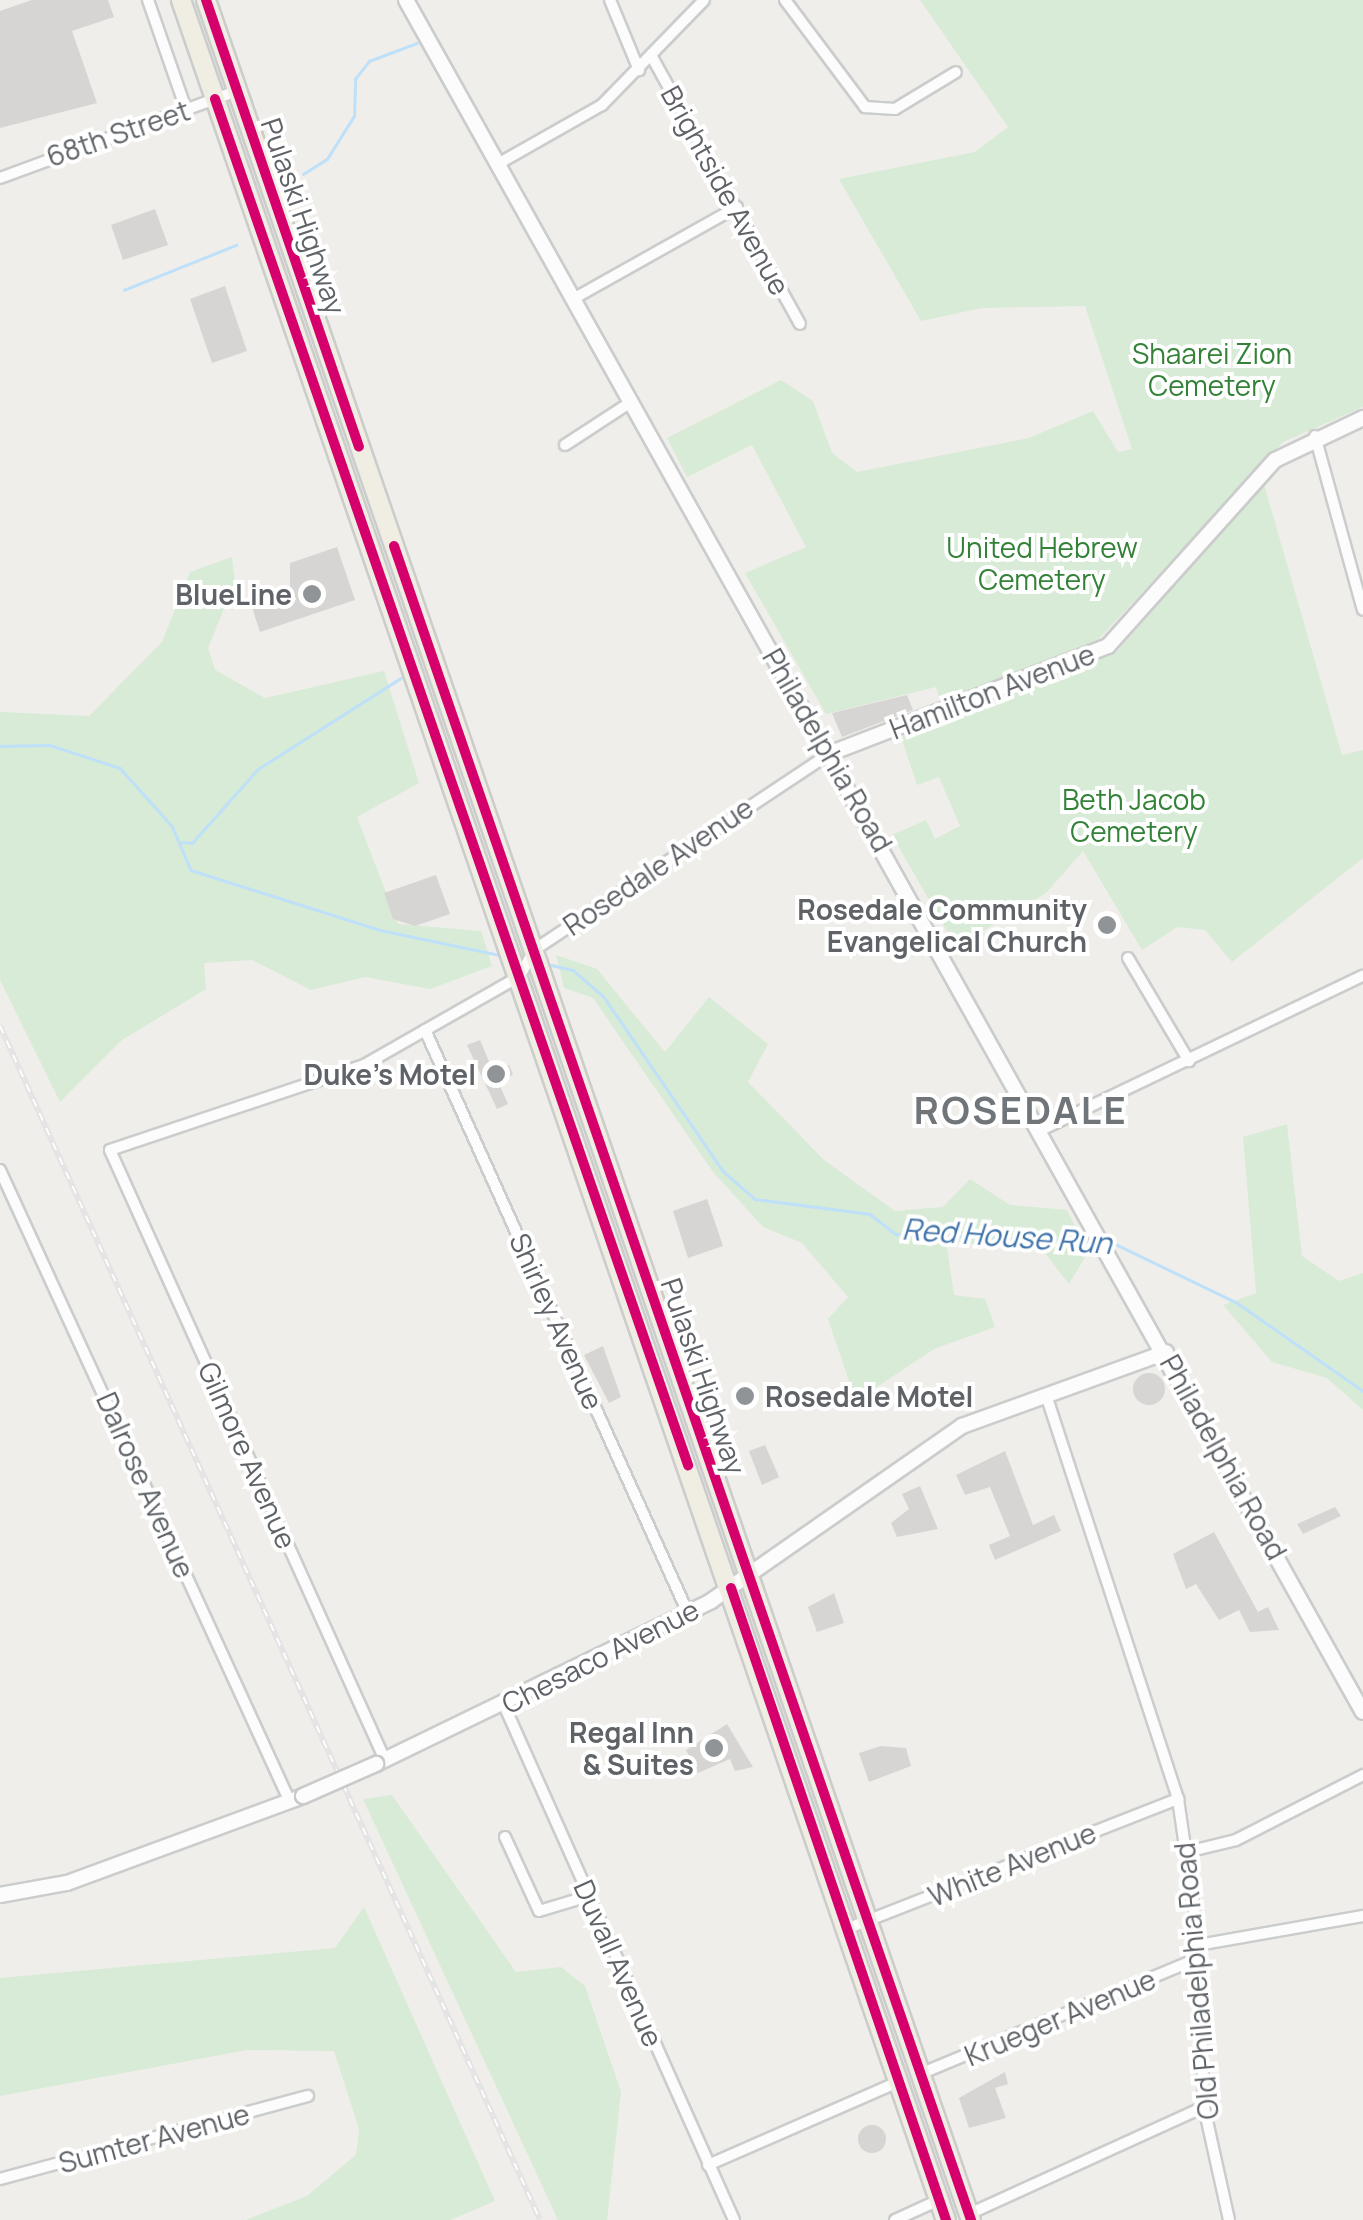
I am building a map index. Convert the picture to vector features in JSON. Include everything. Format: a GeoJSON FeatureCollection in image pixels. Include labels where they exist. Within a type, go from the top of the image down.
{"type":"FeatureCollection","features":[{"type":"Feature","properties":{"kind":"highway","name":"Pulaski Highway"},"geometry":{"type":"LineString","coordinates":[[181,0],[946,2220]]}},
{"type":"Feature","properties":{"kind":"highway","name":"Pulaski Highway"},"geometry":{"type":"LineString","coordinates":[[206,0],[970,2217]]}},
{"type":"Feature","properties":{"kind":"main road","name":"Philadelphia Road"},"geometry":{"type":"LineString","coordinates":[[406,0],[1043,1129],[1363,1712]]}},
{"type":"Feature","properties":{"kind":"main road","name":"Hamilton Avenue"},"geometry":{"type":"LineString","coordinates":[[831,753],[1108,646],[1261,474],[1315,435],[1363,418]]}},
{"type":"Feature","properties":{"kind":"main road","name":"Chesaco Avenue"},"geometry":{"type":"LineString","coordinates":[[0,1895],[67,1883],[296,1799],[504,1705],[731,1588],[962,1426],[1048,1401],[1166,1352]]}},
{"type":"Feature","properties":{"kind":"street"},"geometry":{"type":"LineString","coordinates":[[148,0],[186,108]]}},
{"type":"Feature","properties":{"kind":"street","name":"Brightside Avenue"},"geometry":{"type":"LineString","coordinates":[[610,0],[639,70]]}},
{"type":"Feature","properties":{"kind":"street"},"geometry":{"type":"LineString","coordinates":[[498,164],[594,111],[639,70],[704,0]]}},
{"type":"Feature","properties":{"kind":"street"},"geometry":{"type":"LineString","coordinates":[[786,0],[866,107],[895,109],[956,72]]}},
{"type":"Feature","properties":{"kind":"street","name":"Brightside Avenue"},"geometry":{"type":"LineString","coordinates":[[652,56],[800,324]]}},
{"type":"Feature","properties":{"kind":"street","name":"68th Street"},"geometry":{"type":"LineString","coordinates":[[0,178],[237,92]]}},
{"type":"Feature","properties":{"kind":"street"},"geometry":{"type":"LineString","coordinates":[[573,299],[736,206]]}},
{"type":"Feature","properties":{"kind":"street"},"geometry":{"type":"LineString","coordinates":[[565,444],[630,402]]}},
{"type":"Feature","properties":{"kind":"street"},"geometry":{"type":"LineString","coordinates":[[1315,435],[1363,610]]}},
{"type":"Feature","properties":{"kind":"street","name":"Rosedale Avenue"},"geometry":{"type":"LineString","coordinates":[[520,976],[534,950],[831,753]]}},
{"type":"Feature","properties":{"kind":"street"},"geometry":{"type":"LineString","coordinates":[[1128,958],[1189,1061]]}},
{"type":"Feature","properties":{"kind":"street"},"geometry":{"type":"LineString","coordinates":[[425,1030],[520,976]]}},
{"type":"Feature","properties":{"kind":"street"},"geometry":{"type":"LineString","coordinates":[[1043,1129],[1363,976]]}},
{"type":"Feature","properties":{"kind":"street","name":"Gilmore Avenue"},"geometry":{"type":"LineString","coordinates":[[380,1762],[110,1150],[312,1088],[425,1030]]}},
{"type":"Feature","properties":{"kind":"street","name":"Shirley Avenue"},"geometry":{"type":"LineString","coordinates":[[425,1030],[688,1613]]}},
{"type":"Feature","properties":{"kind":"street","name":"Dalrose Avenue"},"geometry":{"type":"LineString","coordinates":[[0,1170],[296,1799]]}},
{"type":"Feature","properties":{"kind":"street","name":"Old Philadelphia Road"},"geometry":{"type":"LineString","coordinates":[[1048,1401],[1178,1799],[1198,1946],[1204,2108],[1229,2220]]}},
{"type":"Feature","properties":{"kind":"street","name":"Duvall Avenue"},"geometry":{"type":"LineString","coordinates":[[504,1705],[734,2220]]}},
{"type":"Feature","properties":{"kind":"street"},"geometry":{"type":"LineString","coordinates":[[1186,1852],[1236,1840],[1363,1775]]}},
{"type":"Feature","properties":{"kind":"street","name":"White Avenue"},"geometry":{"type":"LineString","coordinates":[[846,1929],[1178,1799]]}},
{"type":"Feature","properties":{"kind":"street"},"geometry":{"type":"LineString","coordinates":[[505,1837],[538,1911],[589,1896]]}},
{"type":"Feature","properties":{"kind":"street"},"geometry":{"type":"LineString","coordinates":[[1198,1946],[1363,1916]]}},
{"type":"Feature","properties":{"kind":"street","name":"Krueger Avenue"},"geometry":{"type":"LineString","coordinates":[[920,2074],[1199,1958]]}},
{"type":"Feature","properties":{"kind":"street"},"geometry":{"type":"LineString","coordinates":[[708,2165],[898,2082]]}},
{"type":"Feature","properties":{"kind":"street","name":"Sumter Avenue"},"geometry":{"type":"LineString","coordinates":[[0,2179],[308,2096]]}},
{"type":"Feature","properties":{"kind":"street"},"geometry":{"type":"LineString","coordinates":[[970,2217],[1204,2108]]}},
{"type":"Feature","properties":{"kind":"street"},"geometry":{"type":"LineString","coordinates":[[894,2220],[940,2200]]}},
{"type":"Feature","properties":{"kind":"green space"},"geometry":{"type":"Polygon","coordinates":[[[920,0],[1363,0],[1363,407],[1283,442],[1094,644],[941,702],[936,687],[826,714],[745,573],[806,547],[752,445],[687,477],[667,438],[781,380],[813,401],[832,453],[857,472],[1029,438],[1093,411],[1118,452],[1132,449],[1085,306],[982,308],[921,321],[839,179],[975,152],[1008,127],[920,0]]]}},
{"type":"Feature","properties":{"kind":"green space","name":"Beth Jacob Cemetery"},"geometry":{"type":"Polygon","coordinates":[[[1263,481],[1342,755],[1363,750],[1363,858],[1232,962],[1205,930],[1177,927],[1142,950],[1083,851],[1046,893],[956,947],[892,835],[926,820],[935,839],[960,826],[939,777],[917,785],[901,737],[1116,653],[1263,481]]]}},
{"type":"Feature","properties":{"kind":"green space"},"geometry":{"type":"Polygon","coordinates":[[[232,557],[235,582],[208,648],[215,670],[265,698],[384,671],[419,783],[357,817],[398,924],[481,931],[492,966],[430,989],[365,977],[311,990],[252,960],[204,963],[206,989],[122,1040],[60,1102],[0,980],[0,712],[89,716],[162,642],[190,572],[232,557]]]}},
{"type":"Feature","properties":{"kind":"green space"},"geometry":{"type":"Polygon","coordinates":[[[556,955],[597,969],[665,1052],[709,997],[768,1044],[748,1082],[824,1160],[895,1211],[943,1207],[970,1179],[1010,1205],[1067,1210],[1088,1252],[1069,1284],[1044,1252],[946,1241],[954,1295],[985,1299],[995,1327],[934,1349],[856,1401],[828,1319],[848,1297],[802,1243],[763,1227],[713,1172],[593,998],[564,988],[556,955]]]}},
{"type":"Feature","properties":{"kind":"green space"},"geometry":{"type":"Polygon","coordinates":[[[1287,1124],[1302,1256],[1339,1281],[1363,1273],[1363,1410],[1327,1378],[1272,1362],[1223,1305],[1256,1293],[1243,1137],[1287,1124]]]}},
{"type":"Feature","properties":{"kind":"green space"},"geometry":{"type":"Polygon","coordinates":[[[392,1795],[516,1972],[561,1967],[585,1986],[621,2092],[607,2220],[558,2220],[363,1799],[392,1795]]]}},
{"type":"Feature","properties":{"kind":"green space"},"geometry":{"type":"Polygon","coordinates":[[[364,1907],[495,2201],[450,2220],[246,2220],[307,2196],[356,2155],[359,2129],[334,2051],[247,2050],[0,2096],[0,1978],[335,1948],[364,1907]]]}},
{"type":"Feature","properties":{"kind":"building"},"geometry":{"type":"Polygon","coordinates":[[[32,0],[108,0],[114,17],[72,31],[97,103],[0,128],[0,11],[32,0]]]}},
{"type":"Feature","properties":{"kind":"building"},"geometry":{"type":"Polygon","coordinates":[[[155,209],[168,245],[123,260],[111,225],[155,209]]]}},
{"type":"Feature","properties":{"kind":"building"},"geometry":{"type":"Polygon","coordinates":[[[225,286],[247,351],[212,363],[190,299],[225,286]]]}},
{"type":"Feature","properties":{"kind":"building","name":"BlueLine"},"geometry":{"type":"Polygon","coordinates":[[[337,547],[355,600],[260,632],[250,601],[290,588],[290,563],[337,547]]]}},
{"type":"Feature","properties":{"kind":"building"},"geometry":{"type":"Polygon","coordinates":[[[907,695],[913,710],[842,737],[832,713],[907,695]]]}},
{"type":"Feature","properties":{"kind":"building"},"geometry":{"type":"Polygon","coordinates":[[[436,875],[450,914],[415,926],[393,919],[384,893],[436,875]]]}},
{"type":"Feature","properties":{"kind":"building","name":"Duke’s Motel"},"geometry":{"type":"Polygon","coordinates":[[[480,1040],[493,1071],[509,1065],[513,1074],[500,1086],[508,1104],[497,1109],[467,1045],[480,1040]]]}},
{"type":"Feature","properties":{"kind":"building"},"geometry":{"type":"Polygon","coordinates":[[[707,1199],[723,1246],[688,1258],[673,1211],[707,1199]]]}},
{"type":"Feature","properties":{"kind":"building"},"geometry":{"type":"Polygon","coordinates":[[[603,1346],[621,1397],[609,1403],[584,1355],[603,1346]]]}},
{"type":"Feature","properties":{"kind":"building"},"geometry":{"type":"Polygon","coordinates":[[[1149,1373],[1160,1378],[1165,1389],[1160,1400],[1149,1405],[1138,1400],[1133,1389],[1138,1378],[1149,1373]]]}},
{"type":"Feature","properties":{"kind":"building"},"geometry":{"type":"Polygon","coordinates":[[[765,1445],[779,1477],[762,1485],[749,1451],[765,1445]]]}},
{"type":"Feature","properties":{"kind":"building"},"geometry":{"type":"Polygon","coordinates":[[[1005,1451],[1033,1525],[1054,1515],[1061,1531],[995,1560],[989,1545],[1010,1536],[990,1487],[965,1495],[956,1475],[1005,1451]]]}},
{"type":"Feature","properties":{"kind":"building"},"geometry":{"type":"Polygon","coordinates":[[[920,1486],[938,1529],[897,1537],[891,1523],[909,1509],[902,1494],[920,1486]]]}},
{"type":"Feature","properties":{"kind":"building"},"geometry":{"type":"Polygon","coordinates":[[[1335,1507],[1341,1516],[1303,1534],[1297,1524],[1335,1507]]]}},
{"type":"Feature","properties":{"kind":"building"},"geometry":{"type":"Polygon","coordinates":[[[1214,1532],[1258,1612],[1268,1607],[1279,1630],[1250,1632],[1239,1610],[1219,1620],[1196,1584],[1186,1589],[1173,1554],[1214,1532]]]}},
{"type":"Feature","properties":{"kind":"building"},"geometry":{"type":"Polygon","coordinates":[[[834,1593],[844,1623],[817,1632],[808,1607],[834,1593]]]}},
{"type":"Feature","properties":{"kind":"building","name":"Regal Inn & Suites"},"geometry":{"type":"Polygon","coordinates":[[[727,1724],[753,1767],[735,1771],[730,1759],[698,1773],[686,1750],[727,1724]]]}},
{"type":"Feature","properties":{"kind":"building"},"geometry":{"type":"Polygon","coordinates":[[[881,1746],[906,1748],[911,1766],[869,1782],[859,1753],[881,1746]]]}},
{"type":"Feature","properties":{"kind":"building"},"geometry":{"type":"Polygon","coordinates":[[[1005,2072],[1008,2084],[995,2088],[1006,2118],[969,2128],[959,2098],[1005,2072]]]}},
{"type":"Feature","properties":{"kind":"building"},"geometry":{"type":"Polygon","coordinates":[[[872,2125],[882,2129],[886,2139],[882,2149],[872,2153],[862,2149],[858,2139],[862,2129],[872,2125]]]}},
{"type":"Feature","properties":{"kind":"waterway"},"geometry":{"type":"LineString","coordinates":[[303,174],[327,159],[354,116],[355,79],[369,61],[417,43]]}},
{"type":"Feature","properties":{"kind":"waterway"},"geometry":{"type":"LineString","coordinates":[[124,290],[236,245]]}},
{"type":"Feature","properties":{"kind":"waterway"},"geometry":{"type":"LineString","coordinates":[[182,842],[192,843],[258,769],[401,678]]}},
{"type":"Feature","properties":{"kind":"waterway","name":"Red House Run"},"geometry":{"type":"LineString","coordinates":[[0,746],[50,745],[120,768],[172,826],[191,870],[380,930],[500,955]]}},
{"type":"Feature","properties":{"kind":"waterway","name":"Red House Run"},"geometry":{"type":"LineString","coordinates":[[547,964],[573,970],[604,997],[723,1171],[755,1199],[870,1214],[896,1234],[1091,1241]]}},
{"type":"Feature","properties":{"kind":"waterway","name":"Red House Run"},"geometry":{"type":"LineString","coordinates":[[1109,1241],[1236,1302],[1363,1391]]}},
{"type":"Feature","properties":{"kind":"railway"},"geometry":{"type":"LineString","coordinates":[[0,1026],[540,2220]]}},
{"type":"Feature","properties":{"kind":"cycle path"},"geometry":{"type":"LineString","coordinates":[[206,0],[359,446]]}},
{"type":"Feature","properties":{"kind":"cycle path"},"geometry":{"type":"LineString","coordinates":[[215,99],[688,1465]]}},
{"type":"Feature","properties":{"kind":"cycle path"},"geometry":{"type":"LineString","coordinates":[[394,546],[971,2220]]}},
{"type":"Feature","properties":{"kind":"cycle path"},"geometry":{"type":"LineString","coordinates":[[731,1588],[946,2220]]}},
{"type":"Feature","properties":{"kind":"place","name":"BlueLine"},"geometry":{"type":"Point","coordinates":[312,594]}},
{"type":"Feature","properties":{"kind":"place","name":"Rosedale Community Evangelical Church"},"geometry":{"type":"Point","coordinates":[1107,925]}},
{"type":"Feature","properties":{"kind":"place","name":"Duke’s Motel"},"geometry":{"type":"Point","coordinates":[496,1074]}},
{"type":"Feature","properties":{"kind":"place","name":"Rosedale Motel"},"geometry":{"type":"Point","coordinates":[745,1396]}},
{"type":"Feature","properties":{"kind":"place","name":"Regal Inn & Suites"},"geometry":{"type":"Point","coordinates":[714,1748]}},
{"type":"Feature","properties":{"kind":"district","name":"ROSEDALE"},"geometry":{"type":"Point","coordinates":[1021,1110]}},
{"type":"Feature","properties":{"kind":"park label","name":"Shaarei Zion Cemetery"},"geometry":{"type":"Point","coordinates":[1212,369]}},
{"type":"Feature","properties":{"kind":"park label","name":"United Hebrew Cemetery"},"geometry":{"type":"Point","coordinates":[1042,563]}}]}
